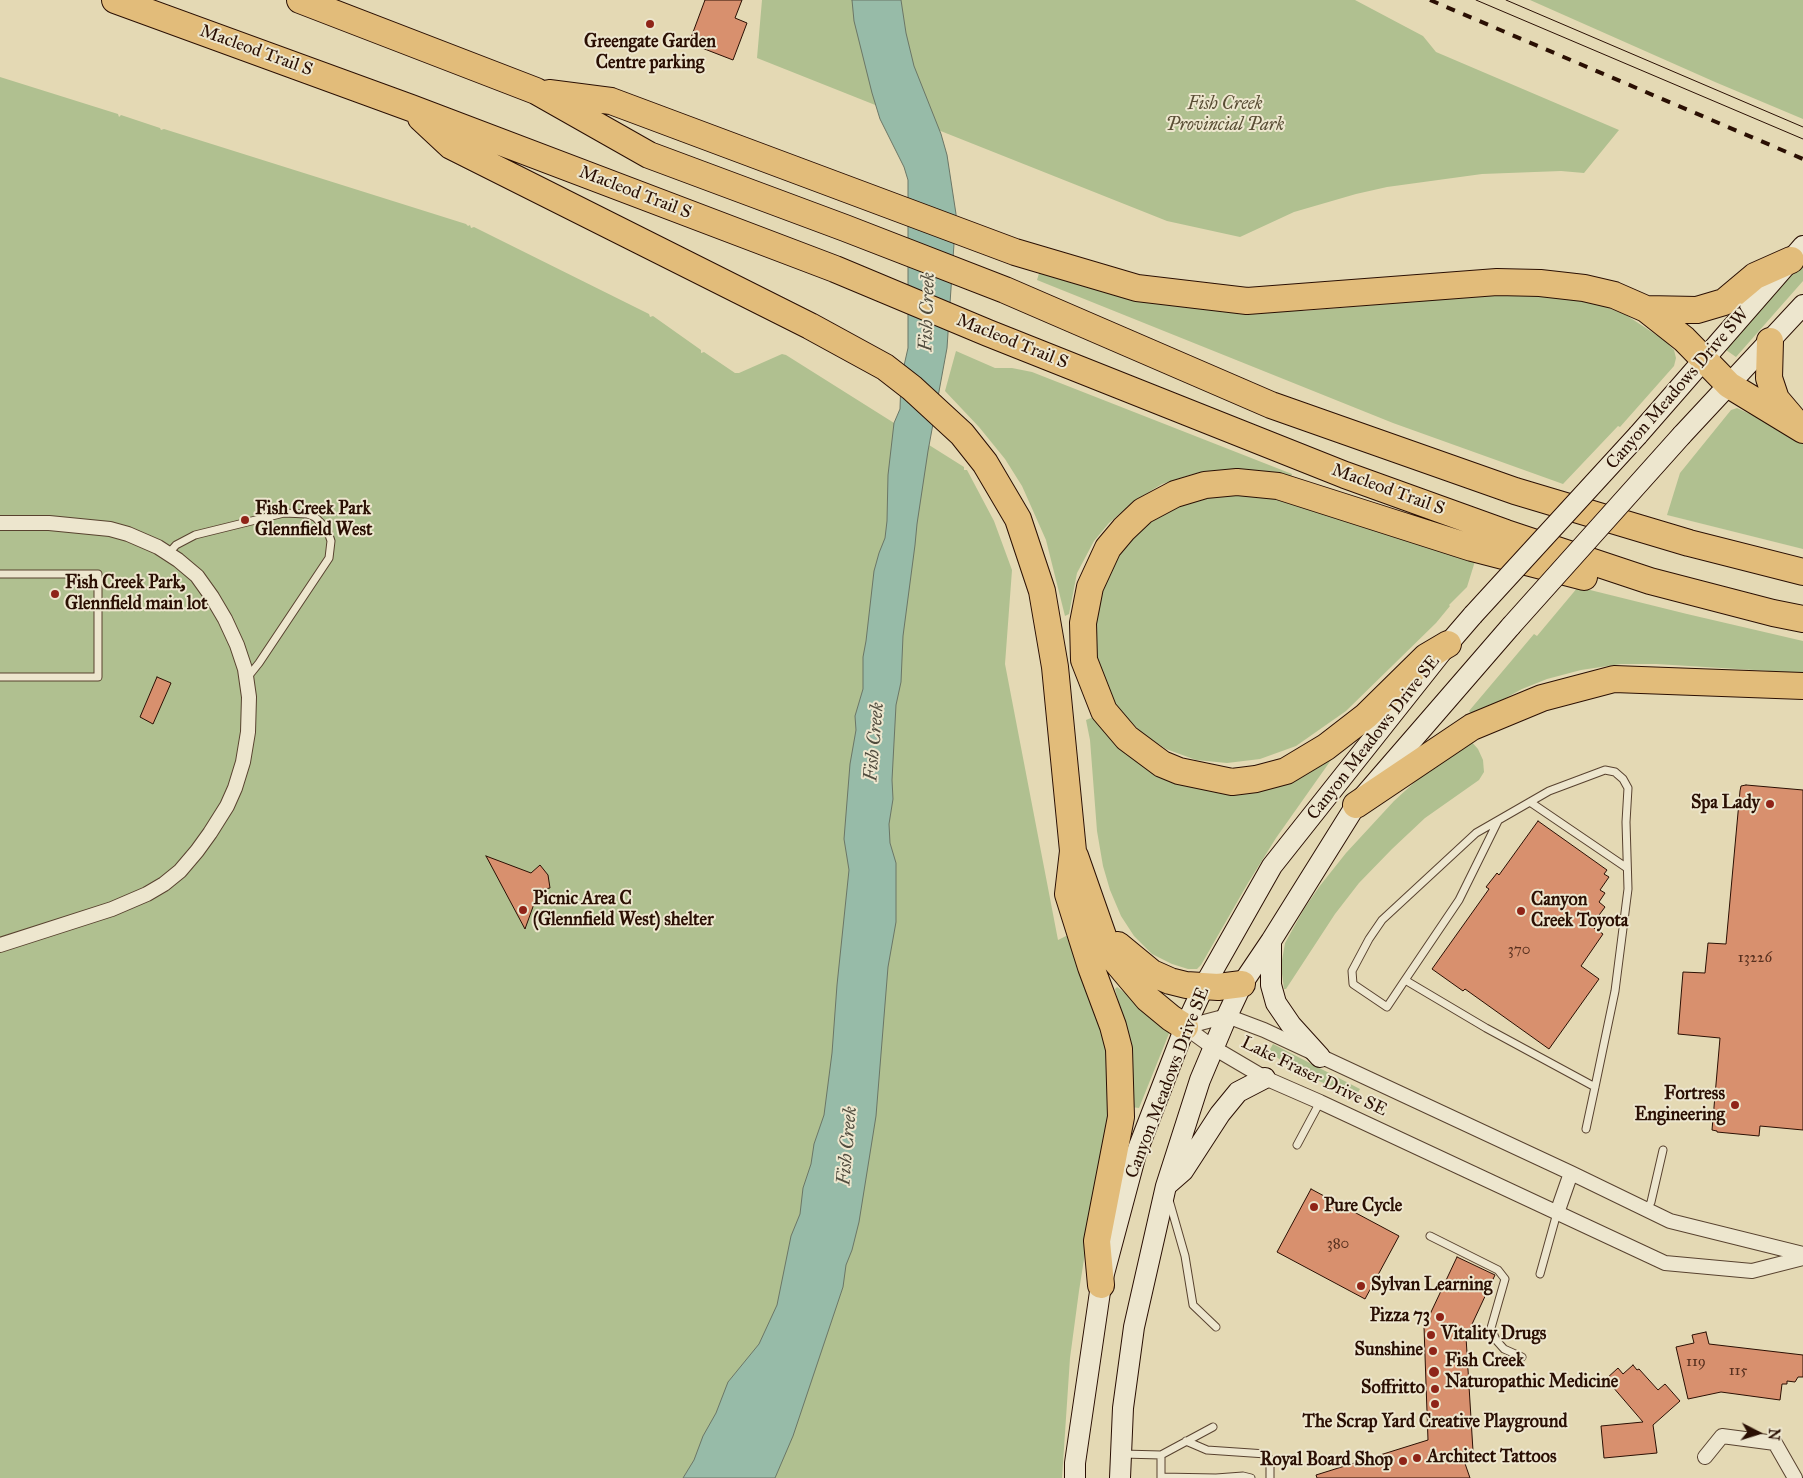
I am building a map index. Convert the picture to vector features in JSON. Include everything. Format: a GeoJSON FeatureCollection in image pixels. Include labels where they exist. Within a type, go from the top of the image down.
{"type":"FeatureCollection","features":[{"type":"Feature","properties":{"kind":"highway","name":"Macleod Trail S"},"geometry":{"type":"LineString","coordinates":[[115,0],[411,108],[835,269],[988,333],[1345,475],[1506,533],[1650,581],[1772,613],[1803,619]]}},
{"type":"Feature","properties":{"kind":"highway"},"geometry":{"type":"LineString","coordinates":[[300,0],[536,91],[649,156],[845,228],[1005,290],[1271,405],[1515,491],[1689,544],[1803,572]]}},
{"type":"Feature","properties":{"kind":"highway"},"geometry":{"type":"LineString","coordinates":[[536,91],[611,101],[1015,252],[1138,288],[1247,301],[1497,282],[1532,282],[1584,288],[1614,295],[1646,309],[1684,339],[1729,385],[1802,430]]}},
{"type":"Feature","properties":{"kind":"highway"},"geometry":{"type":"LineString","coordinates":[[411,108],[451,146],[810,326],[885,367],[962,434],[985,463],[1018,520],[1042,591],[1056,667],[1073,851],[1068,894],[1091,967],[1114,1026],[1119,1049],[1121,1118],[1096,1241],[1101,1285]]}},
{"type":"Feature","properties":{"kind":"highway"},"geometry":{"type":"LineString","coordinates":[[1646,309],[1697,310],[1724,302],[1755,276],[1797,253]]}},
{"type":"Feature","properties":{"kind":"highway"},"geometry":{"type":"LineString","coordinates":[[1770,341],[1768,378],[1773,392],[1776,399],[1802,430]]}},
{"type":"Feature","properties":{"kind":"highway"},"geometry":{"type":"LineString","coordinates":[[1448,644],[1426,657],[1366,716],[1326,747],[1286,771],[1256,780],[1232,782],[1170,768],[1127,738],[1104,711],[1084,660],[1083,623],[1090,587],[1108,548],[1143,511],[1175,494],[1205,485],[1237,482],[1278,486],[1472,548],[1609,584],[1650,581]]}},
{"type":"Feature","properties":{"kind":"highway"},"geometry":{"type":"LineString","coordinates":[[1356,805],[1472,727],[1542,698],[1614,679],[1803,686]]}},
{"type":"Feature","properties":{"kind":"highway"},"geometry":{"type":"LineString","coordinates":[[1073,851],[1109,953],[1148,999],[1185,1027]]}},
{"type":"Feature","properties":{"kind":"highway"},"geometry":{"type":"LineString","coordinates":[[1099,928],[1152,973],[1186,985],[1218,987],[1242,984]]}},
{"type":"Feature","properties":{"kind":"main road","name":"Canyon Meadows Drive SW"},"geometry":{"type":"LineString","coordinates":[[1552,530],[1797,253]]}},
{"type":"Feature","properties":{"kind":"main road","name":"Canyon Meadows Drive SW"},"geometry":{"type":"LineString","coordinates":[[1586,544],[1682,435],[1803,305]]}},
{"type":"Feature","properties":{"kind":"main road","name":"Canyon Meadows Drive SE"},"geometry":{"type":"LineString","coordinates":[[1076,1478],[1076,1464],[1101,1285],[1136,1154],[1185,1027],[1204,986],[1272,866],[1448,644],[1552,530]]}},
{"type":"Feature","properties":{"kind":"main road","name":"Canyon Meadows Drive SE"},"geometry":{"type":"LineString","coordinates":[[1120,1478],[1123,1408],[1134,1327],[1166,1186],[1200,1080],[1242,984],[1356,805],[1511,626],[1586,544]]}},
{"type":"Feature","properties":{"kind":"main road"},"geometry":{"type":"LineString","coordinates":[[1271,941],[1271,985],[1276,1003],[1291,1025],[1320,1057]]}},
{"type":"Feature","properties":{"kind":"main road"},"geometry":{"type":"LineString","coordinates":[[1166,1186],[1183,1171],[1220,1114],[1238,1092],[1265,1078]]}},
{"type":"Feature","properties":{"kind":"street"},"geometry":{"type":"LineString","coordinates":[[0,523],[49,523],[110,529],[128,534],[168,554],[197,576],[212,598],[237,645],[249,697],[248,732],[243,762],[235,788],[227,806],[210,833],[197,852],[180,871],[164,884],[147,894],[112,909],[0,944]]}},
{"type":"Feature","properties":{"kind":"street","name":"Lake Fraser Drive SE"},"geometry":{"type":"LineString","coordinates":[[1185,1027],[1227,1016],[1264,1030],[1670,1221],[1803,1256]]}},
{"type":"Feature","properties":{"kind":"street","name":"Lake Fraser Drive SE"},"geometry":{"type":"LineString","coordinates":[[1185,1027],[1214,1048],[1265,1078],[1665,1263],[1752,1271],[1803,1256]]}},
{"type":"Feature","properties":{"kind":"street"},"geometry":{"type":"LineString","coordinates":[[1557,1213],[1571,1173]]}},
{"type":"Feature","properties":{"kind":"street"},"geometry":{"type":"LineString","coordinates":[[1706,1457],[1722,1436],[1776,1443],[1795,1478]]}},
{"type":"Feature","properties":{"kind":"lane"},"geometry":{"type":"LineString","coordinates":[[168,554],[176,545],[195,535],[284,513],[292,512],[315,517],[327,529],[331,540],[331,550],[324,568],[246,679]]}},
{"type":"Feature","properties":{"kind":"lane"},"geometry":{"type":"LineString","coordinates":[[0,574],[98,574],[98,677],[0,677]]}},
{"type":"Feature","properties":{"kind":"lane"},"geometry":{"type":"LineString","coordinates":[[1498,820],[1459,900],[1387,1007],[1353,984],[1352,971],[1369,939],[1382,920],[1476,834],[1498,820],[1549,791],[1605,770],[1615,772],[1624,779],[1628,788],[1626,822],[1628,889],[1615,991],[1586,1129]]}},
{"type":"Feature","properties":{"kind":"lane"},"geometry":{"type":"LineString","coordinates":[[1530,802],[1627,868]]}},
{"type":"Feature","properties":{"kind":"lane"},"geometry":{"type":"LineString","coordinates":[[1405,980],[1486,1028],[1595,1087]]}},
{"type":"Feature","properties":{"kind":"lane"},"geometry":{"type":"LineString","coordinates":[[1297,1145],[1320,1102]]}},
{"type":"Feature","properties":{"kind":"lane"},"geometry":{"type":"LineString","coordinates":[[1647,1210],[1651,1202],[1664,1150]]}},
{"type":"Feature","properties":{"kind":"lane"},"geometry":{"type":"LineString","coordinates":[[1166,1186],[1185,1256],[1193,1306],[1216,1327]]}},
{"type":"Feature","properties":{"kind":"lane"},"geometry":{"type":"LineString","coordinates":[[1540,1274],[1557,1213]]}},
{"type":"Feature","properties":{"kind":"lane"},"geometry":{"type":"LineString","coordinates":[[1430,1236],[1498,1270],[1505,1279],[1491,1328],[1496,1340],[1504,1350],[1522,1357]]}},
{"type":"Feature","properties":{"kind":"lane"},"geometry":{"type":"LineString","coordinates":[[1121,1454],[1161,1455],[1213,1427]]}},
{"type":"Feature","properties":{"kind":"lane"},"geometry":{"type":"LineString","coordinates":[[1186,1441],[1208,1450],[1266,1454],[1270,1460],[1270,1478]]}},
{"type":"Feature","properties":{"kind":"lane"},"geometry":{"type":"LineString","coordinates":[[1161,1455],[1161,1477],[1216,1478],[1243,1476],[1251,1478]]}},
{"type":"Feature","properties":{"kind":"green space","name":"Fish Creek Provincial Park"},"geometry":{"type":"Polygon","coordinates":[[[762,0],[1355,0],[1423,36],[1436,52],[1619,130],[1584,173],[1561,171],[1482,174],[1387,187],[1294,212],[1240,237],[1167,221],[757,58],[762,0]]]}},
{"type":"Feature","properties":{"kind":"green space"},"geometry":{"type":"Polygon","coordinates":[[[1530,0],[1803,0],[1803,119],[1715,82],[1530,0]]]}},
{"type":"Feature","properties":{"kind":"green space"},"geometry":{"type":"Polygon","coordinates":[[[0,77],[118,114],[119,117],[121,115],[160,128],[161,130],[164,129],[468,226],[470,225],[471,228],[474,227],[649,314],[650,317],[653,316],[701,350],[701,353],[704,352],[735,373],[782,354],[786,355],[964,467],[964,470],[967,470],[994,521],[1012,570],[1005,664],[1058,940],[1068,935],[1107,1041],[1111,1125],[1088,1234],[1079,1291],[1070,1358],[1062,1478],[0,1478],[0,77]]]}},
{"type":"Feature","properties":{"kind":"green space"},"geometry":{"type":"Polygon","coordinates":[[[1803,262],[1803,281],[1736,357],[1726,350],[1803,262]]]}},
{"type":"Feature","properties":{"kind":"green space"},"geometry":{"type":"Polygon","coordinates":[[[1040,270],[1302,308],[1303,311],[1539,291],[1601,305],[1626,315],[1664,340],[1674,350],[1676,358],[1674,366],[1620,427],[1618,426],[1563,484],[1393,423],[1037,280],[1040,270]]]}},
{"type":"Feature","properties":{"kind":"green space"},"geometry":{"type":"Polygon","coordinates":[[[956,351],[995,368],[1012,368],[1032,372],[1292,474],[1290,480],[1239,472],[1193,474],[1162,484],[1134,501],[1109,523],[1094,541],[1077,573],[1069,614],[1065,616],[1046,540],[1022,486],[1005,459],[979,427],[945,391],[956,351]]]}},
{"type":"Feature","properties":{"kind":"green space"},"geometry":{"type":"Polygon","coordinates":[[[1737,408],[1803,439],[1803,549],[1667,515],[1680,473],[1731,410],[1737,408]]]}},
{"type":"Feature","properties":{"kind":"green space"},"geometry":{"type":"Polygon","coordinates":[[[1212,493],[1278,497],[1476,558],[1467,587],[1449,605],[1436,623],[1346,711],[1296,746],[1260,759],[1227,763],[1196,760],[1166,749],[1141,732],[1118,709],[1103,681],[1093,649],[1092,618],[1109,561],[1149,517],[1212,493]]]}},
{"type":"Feature","properties":{"kind":"green space"},"geometry":{"type":"Polygon","coordinates":[[[1578,587],[1803,641],[1803,673],[1656,664],[1621,664],[1581,670],[1547,679],[1522,689],[1473,716],[1469,711],[1534,634],[1537,636],[1578,587]]]}},
{"type":"Feature","properties":{"kind":"green space"},"geometry":{"type":"Polygon","coordinates":[[[1096,716],[1199,781],[1336,753],[1276,838],[1197,969],[1188,969],[1172,964],[1152,954],[1134,936],[1121,916],[1110,890],[1103,866],[1097,831],[1090,740],[1086,720],[1096,716]]]}},
{"type":"Feature","properties":{"kind":"green space"},"geometry":{"type":"Polygon","coordinates":[[[1470,740],[1478,749],[1483,760],[1484,772],[1479,780],[1425,818],[1359,883],[1335,914],[1286,989],[1284,989],[1281,966],[1285,943],[1319,887],[1346,853],[1394,801],[1417,780],[1470,740]]]}},
{"type":"Feature","properties":{"kind":"green space"},"geometry":{"type":"Polygon","coordinates":[[[1117,987],[1169,1026],[1170,1031],[1139,1108],[1131,1107],[1126,1029],[1115,989],[1117,987]]]}},
{"type":"Feature","properties":{"kind":"green space"},"geometry":{"type":"Polygon","coordinates":[[[1273,1044],[1360,1089],[1356,1096],[1321,1082],[1283,1062],[1269,1051],[1273,1044]]]}},
{"type":"Feature","properties":{"kind":"water","name":"Fish Creek"},"geometry":{"type":"Polygon","coordinates":[[[852,0],[901,0],[914,66],[941,134],[947,155],[956,214],[947,348],[917,524],[903,636],[901,682],[896,705],[892,780],[893,799],[889,824],[890,843],[896,863],[896,922],[888,967],[876,1116],[859,1222],[846,1265],[843,1287],[793,1436],[775,1478],[683,1478],[694,1460],[728,1382],[759,1344],[777,1305],[791,1236],[800,1214],[803,1188],[811,1164],[814,1144],[824,1115],[832,1053],[849,870],[844,839],[850,764],[856,730],[855,716],[863,689],[863,657],[874,571],[885,538],[888,475],[894,423],[900,409],[901,379],[908,348],[908,180],[904,167],[880,119],[854,21],[852,0]]]}},
{"type":"Feature","properties":{"kind":"building"},"geometry":{"type":"Polygon","coordinates":[[[705,0],[742,0],[735,18],[747,23],[733,60],[689,43],[705,0]]]}},
{"type":"Feature","properties":{"kind":"building"},"geometry":{"type":"Polygon","coordinates":[[[157,677],[171,683],[153,724],[140,717],[157,677]]]}},
{"type":"Feature","properties":{"kind":"building"},"geometry":{"type":"Polygon","coordinates":[[[1741,786],[1803,790],[1803,1130],[1760,1126],[1759,1136],[1712,1130],[1720,1038],[1678,1034],[1683,972],[1705,973],[1708,943],[1726,944],[1740,791],[1741,786]]]}},
{"type":"Feature","properties":{"kind":"building"},"geometry":{"type":"Polygon","coordinates":[[[1538,821],[1607,870],[1604,874],[1609,877],[1600,890],[1605,893],[1599,902],[1605,907],[1591,926],[1603,934],[1581,966],[1599,979],[1549,1049],[1465,989],[1463,991],[1432,969],[1489,889],[1486,887],[1497,873],[1499,875],[1538,821]]]}},
{"type":"Feature","properties":{"kind":"building","name":"Picnic Area C (Glennfield West) shelter"},"geometry":{"type":"Polygon","coordinates":[[[486,856],[531,873],[540,865],[548,875],[550,888],[539,890],[525,929],[486,856]]]}},
{"type":"Feature","properties":{"kind":"building"},"geometry":{"type":"Polygon","coordinates":[[[1311,1189],[1399,1236],[1365,1299],[1277,1252],[1311,1189]]]}},
{"type":"Feature","properties":{"kind":"building"},"geometry":{"type":"Polygon","coordinates":[[[1457,1257],[1495,1275],[1466,1337],[1473,1451],[1461,1452],[1470,1478],[1317,1478],[1316,1475],[1428,1440],[1424,1327],[1457,1257]]]}},
{"type":"Feature","properties":{"kind":"building"},"geometry":{"type":"Polygon","coordinates":[[[1706,1332],[1709,1344],[1803,1355],[1803,1377],[1798,1377],[1795,1382],[1787,1381],[1787,1384],[1782,1384],[1780,1400],[1721,1392],[1688,1399],[1676,1347],[1694,1343],[1692,1335],[1706,1332]]]}},
{"type":"Feature","properties":{"kind":"building"},"geometry":{"type":"Polygon","coordinates":[[[1633,1365],[1658,1390],[1665,1384],[1680,1401],[1653,1425],[1657,1453],[1604,1458],[1601,1426],[1643,1422],[1606,1379],[1618,1368],[1623,1374],[1633,1365]]]}},
{"type":"Feature","properties":{"kind":"tram line"},"geometry":{"type":"LineString","coordinates":[[1476,0],[1803,139]]}},
{"type":"Feature","properties":{"kind":"tram line"},"geometry":{"type":"LineString","coordinates":[[1506,0],[1803,127]]}},
{"type":"Feature","properties":{"kind":"railway"},"geometry":{"type":"LineString","coordinates":[[1430,0],[1803,159]]}},
{"type":"Feature","properties":{"kind":"place","name":"Greengate Garden Centre parking"},"geometry":{"type":"Point","coordinates":[650,24]}},
{"type":"Feature","properties":{"kind":"place","name":"Fish Creek Park Glennfield West"},"geometry":{"type":"Point","coordinates":[245,520]}},
{"type":"Feature","properties":{"kind":"place","name":"Fish Creek Park, Glennfield main lot"},"geometry":{"type":"Point","coordinates":[55,594]}},
{"type":"Feature","properties":{"kind":"place","name":"Spa Lady"},"geometry":{"type":"Point","coordinates":[1770,804]}},
{"type":"Feature","properties":{"kind":"place","name":"Picnic Area C (Glennfield West) shelter"},"geometry":{"type":"Point","coordinates":[523,910]}},
{"type":"Feature","properties":{"kind":"place","name":"Canyon Creek Toyota"},"geometry":{"type":"Point","coordinates":[1521,911]}},
{"type":"Feature","properties":{"kind":"place","name":"Fortress Engineering"},"geometry":{"type":"Point","coordinates":[1735,1105]}},
{"type":"Feature","properties":{"kind":"place","name":"Pure Cycle"},"geometry":{"type":"Point","coordinates":[1314,1207]}},
{"type":"Feature","properties":{"kind":"place","name":"Sylvan Learning"},"geometry":{"type":"Point","coordinates":[1361,1286]}},
{"type":"Feature","properties":{"kind":"place","name":"Pizza 73"},"geometry":{"type":"Point","coordinates":[1440,1317]}},
{"type":"Feature","properties":{"kind":"place","name":"Vitality Drugs"},"geometry":{"type":"Point","coordinates":[1431,1335]}},
{"type":"Feature","properties":{"kind":"place","name":"Sunshine"},"geometry":{"type":"Point","coordinates":[1433,1351]}},
{"type":"Feature","properties":{"kind":"place","name":"Fish Creek Naturopathic Medicine"},"geometry":{"type":"Point","coordinates":[1434,1372]}},
{"type":"Feature","properties":{"kind":"place","name":"Soffritto"},"geometry":{"type":"Point","coordinates":[1435,1389]}},
{"type":"Feature","properties":{"kind":"place","name":"The Scrap Yard Creative Playground"},"geometry":{"type":"Point","coordinates":[1435,1404]}},
{"type":"Feature","properties":{"kind":"place","name":"Architect Tattoos"},"geometry":{"type":"Point","coordinates":[1417,1458]}},
{"type":"Feature","properties":{"kind":"place","name":"Royal Board Shop"},"geometry":{"type":"Point","coordinates":[1403,1461]}}]}
